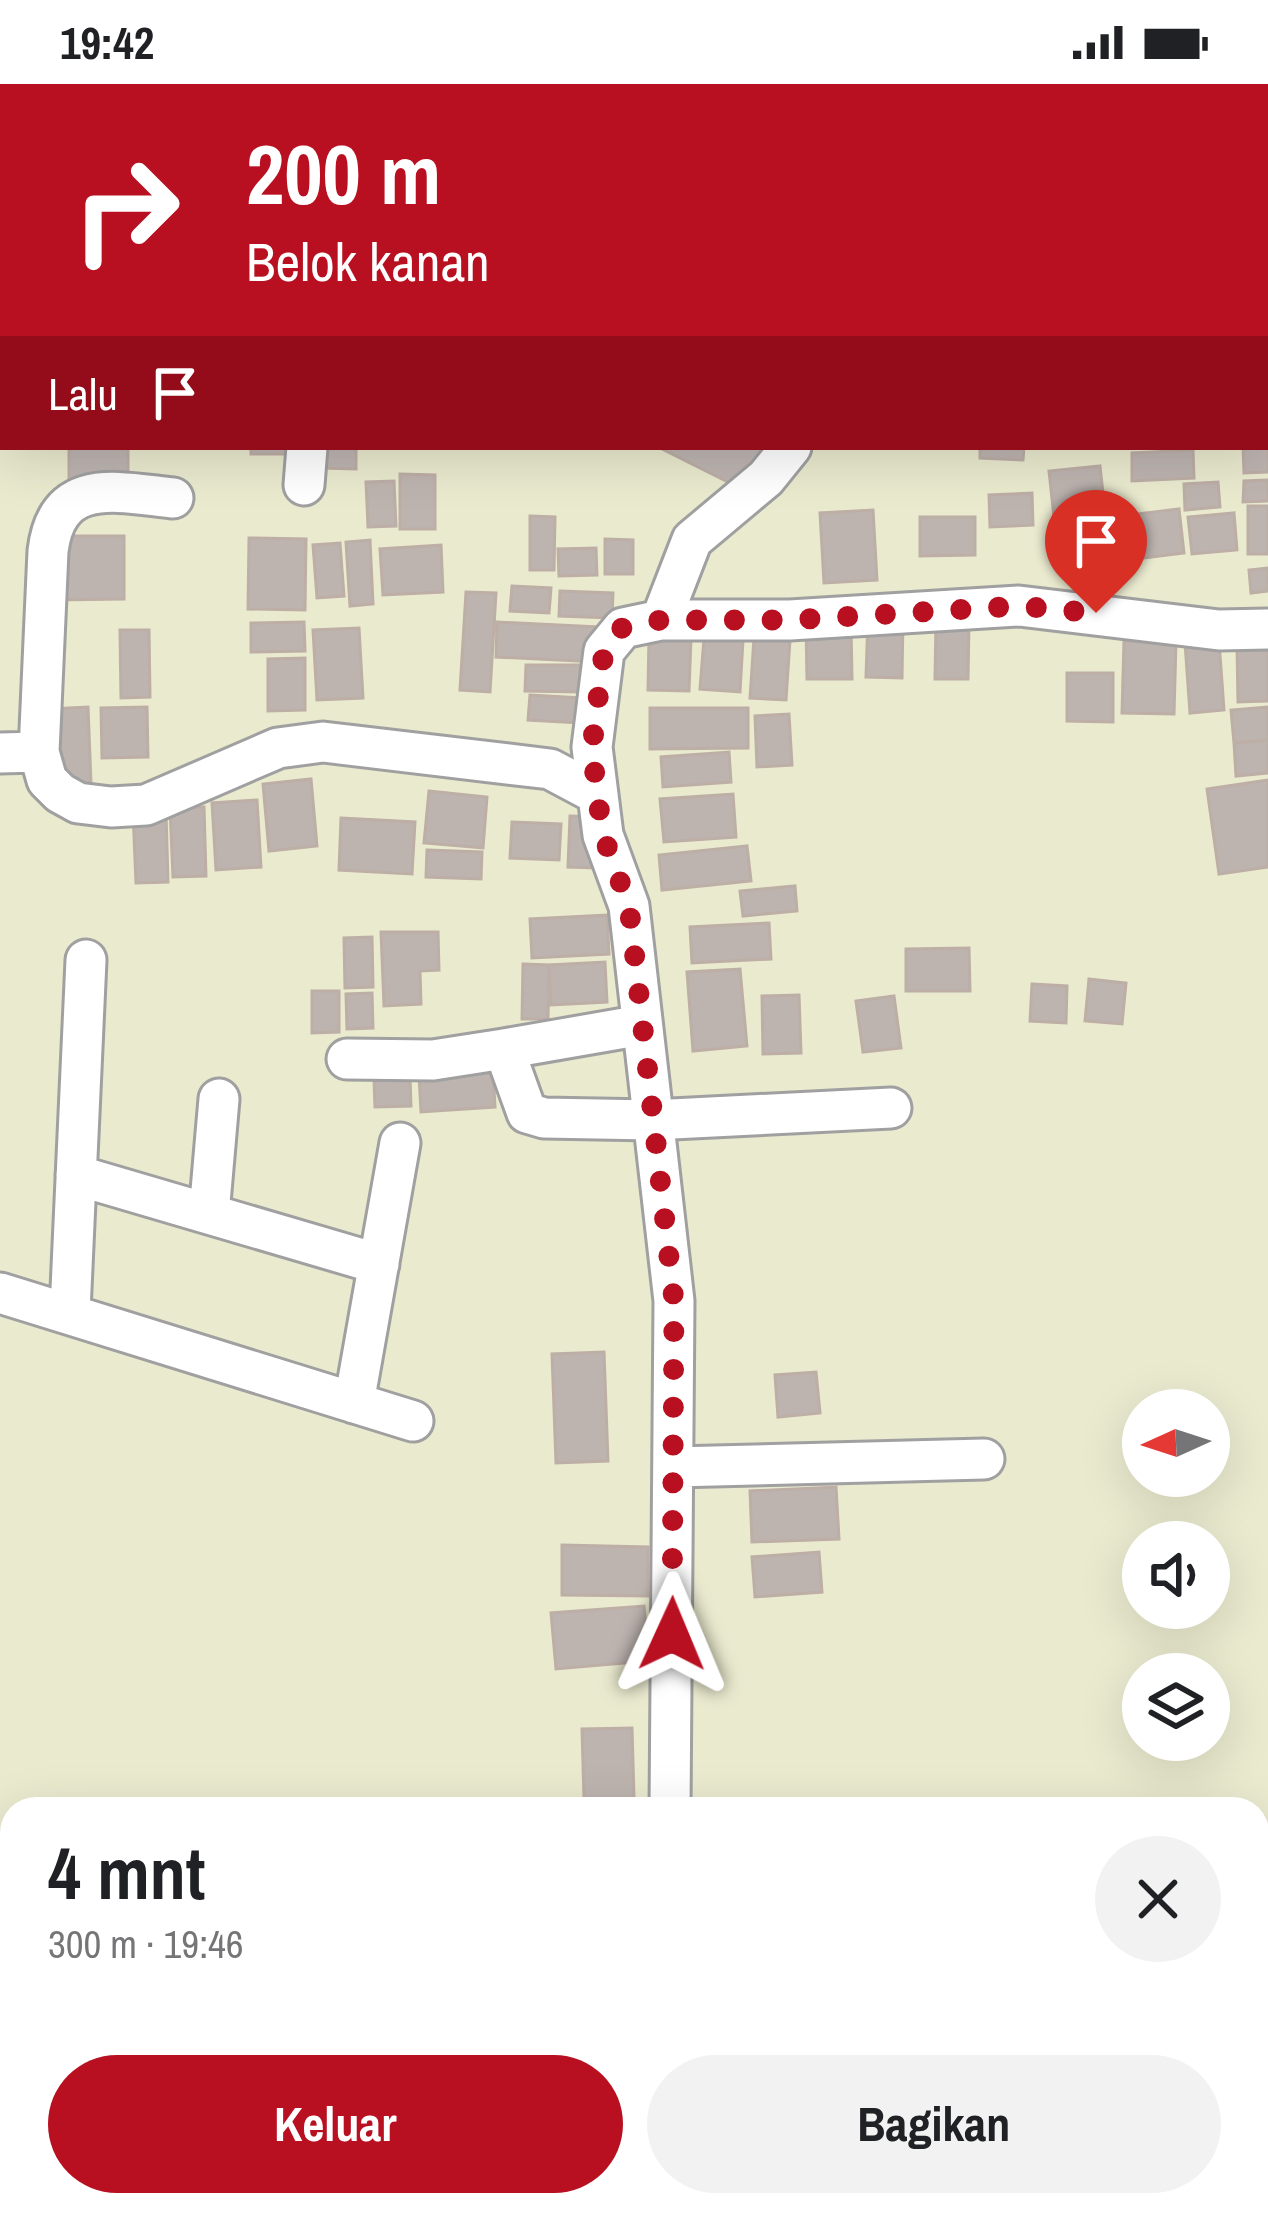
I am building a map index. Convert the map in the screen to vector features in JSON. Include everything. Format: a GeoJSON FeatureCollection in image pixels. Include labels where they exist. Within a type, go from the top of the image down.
{"type":"FeatureCollection","features":[{"type":"Feature","properties":{"kind":"street"},"geometry":{"type":"LineString","coordinates":[[661,620],[692,540],[766,478],[789,450]]}},
{"type":"Feature","properties":{"kind":"street"},"geometry":{"type":"LineString","coordinates":[[173,498],[114,492],[82,496],[64,506],[51,524],[19,752],[60,793],[78,803],[146,805],[278,748],[323,742],[550,769],[597,794]]}},
{"type":"Feature","properties":{"kind":"street"},"geometry":{"type":"LineString","coordinates":[[670,1797],[674,1301],[629,906],[603,835],[597,794],[592,747],[604,651],[622,628],[661,620],[790,620],[1019,606],[1219,630],[1268,629]]}},
{"type":"Feature","properties":{"kind":"street"},"geometry":{"type":"LineString","coordinates":[[70,1311],[86,960]]}},
{"type":"Feature","properties":{"kind":"street"},"geometry":{"type":"LineString","coordinates":[[347,1059],[433,1060],[642,1025]]}},
{"type":"Feature","properties":{"kind":"street"},"geometry":{"type":"LineString","coordinates":[[505,1049],[527,1113],[584,1121],[891,1108]]}},
{"type":"Feature","properties":{"kind":"street"},"geometry":{"type":"LineString","coordinates":[[208,1214],[219,1099]]}},
{"type":"Feature","properties":{"kind":"street"},"geometry":{"type":"LineString","coordinates":[[354,1402],[400,1143]]}},
{"type":"Feature","properties":{"kind":"street"},"geometry":{"type":"LineString","coordinates":[[76,1174],[380,1264]]}},
{"type":"Feature","properties":{"kind":"street"},"geometry":{"type":"LineString","coordinates":[[0,1293],[413,1421]]}},
{"type":"Feature","properties":{"kind":"street"},"geometry":{"type":"LineString","coordinates":[[674,1467],[983,1459]]}},
{"type":"Feature","properties":{"kind":"green space"},"geometry":{"type":"Polygon","coordinates":[[[0,450],[1268,450],[1268,1797],[0,1797],[0,450]]]}},
{"type":"Feature","properties":{"kind":"building"},"geometry":{"type":"Polygon","coordinates":[[[69,450],[128,450],[128,488],[69,488],[69,450]]]}},
{"type":"Feature","properties":{"kind":"building"},"geometry":{"type":"Polygon","coordinates":[[[251,450],[298,450],[298,454],[251,454],[251,450]]]}},
{"type":"Feature","properties":{"kind":"building"},"geometry":{"type":"Polygon","coordinates":[[[321,450],[356,450],[356,469],[320,468],[321,450]]]}},
{"type":"Feature","properties":{"kind":"building"},"geometry":{"type":"Polygon","coordinates":[[[664,450],[764,450],[744,490],[664,450]]]}},
{"type":"Feature","properties":{"kind":"building"},"geometry":{"type":"Polygon","coordinates":[[[980,450],[1024,450],[1023,460],[980,458],[980,450]]]}},
{"type":"Feature","properties":{"kind":"building"},"geometry":{"type":"Polygon","coordinates":[[[1193,450],[1194,478],[1132,481],[1132,453],[1193,450]]]}},
{"type":"Feature","properties":{"kind":"building"},"geometry":{"type":"Polygon","coordinates":[[[1243,450],[1268,450],[1268,472],[1244,473],[1243,450]]]}},
{"type":"Feature","properties":{"kind":"building"},"geometry":{"type":"Polygon","coordinates":[[[1100,466],[1105,511],[1054,517],[1049,471],[1100,466]]]}},
{"type":"Feature","properties":{"kind":"building"},"geometry":{"type":"Polygon","coordinates":[[[400,474],[435,475],[435,529],[400,529],[400,474]]]}},
{"type":"Feature","properties":{"kind":"building"},"geometry":{"type":"Polygon","coordinates":[[[1268,480],[1268,501],[1243,502],[1244,481],[1268,480]]]}},
{"type":"Feature","properties":{"kind":"building"},"geometry":{"type":"Polygon","coordinates":[[[394,481],[396,526],[368,527],[366,482],[394,481]]]}},
{"type":"Feature","properties":{"kind":"building"},"geometry":{"type":"Polygon","coordinates":[[[1218,482],[1220,507],[1185,510],[1184,484],[1218,482]]]}},
{"type":"Feature","properties":{"kind":"building"},"geometry":{"type":"Polygon","coordinates":[[[1032,493],[1033,525],[990,527],[989,495],[1032,493]]]}},
{"type":"Feature","properties":{"kind":"building"},"geometry":{"type":"Polygon","coordinates":[[[1248,506],[1268,506],[1268,554],[1248,554],[1248,506]]]}},
{"type":"Feature","properties":{"kind":"building"},"geometry":{"type":"Polygon","coordinates":[[[1179,509],[1184,553],[1143,558],[1137,514],[1179,509]]]}},
{"type":"Feature","properties":{"kind":"building"},"geometry":{"type":"Polygon","coordinates":[[[873,510],[877,580],[824,583],[820,513],[873,510]]]}},
{"type":"Feature","properties":{"kind":"building"},"geometry":{"type":"Polygon","coordinates":[[[1234,513],[1237,550],[1192,554],[1188,517],[1234,513]]]}},
{"type":"Feature","properties":{"kind":"building"},"geometry":{"type":"Polygon","coordinates":[[[530,516],[555,517],[554,570],[530,570],[530,516]]]}},
{"type":"Feature","properties":{"kind":"building"},"geometry":{"type":"Polygon","coordinates":[[[920,517],[975,517],[975,555],[920,556],[920,517]]]}},
{"type":"Feature","properties":{"kind":"building"},"geometry":{"type":"Polygon","coordinates":[[[51,536],[124,536],[124,599],[52,600],[51,536]]]}},
{"type":"Feature","properties":{"kind":"building"},"geometry":{"type":"Polygon","coordinates":[[[249,538],[306,539],[305,610],[248,609],[249,538]]]}},
{"type":"Feature","properties":{"kind":"building"},"geometry":{"type":"Polygon","coordinates":[[[605,539],[633,540],[633,574],[605,574],[605,539]]]}},
{"type":"Feature","properties":{"kind":"building"},"geometry":{"type":"Polygon","coordinates":[[[370,540],[373,604],[350,606],[346,542],[370,540]]]}},
{"type":"Feature","properties":{"kind":"building"},"geometry":{"type":"Polygon","coordinates":[[[340,543],[344,596],[317,598],[313,545],[340,543]]]}},
{"type":"Feature","properties":{"kind":"building"},"geometry":{"type":"Polygon","coordinates":[[[441,545],[443,592],[383,595],[380,549],[441,545]]]}},
{"type":"Feature","properties":{"kind":"building"},"geometry":{"type":"Polygon","coordinates":[[[596,548],[597,575],[559,576],[558,549],[596,548]]]}},
{"type":"Feature","properties":{"kind":"building"},"geometry":{"type":"Polygon","coordinates":[[[1268,568],[1268,591],[1251,593],[1249,570],[1268,568]]]}},
{"type":"Feature","properties":{"kind":"building"},"geometry":{"type":"Polygon","coordinates":[[[512,586],[551,588],[549,613],[510,611],[512,586]]]}},
{"type":"Feature","properties":{"kind":"building"},"geometry":{"type":"Polygon","coordinates":[[[560,591],[613,593],[612,618],[559,616],[560,591]]]}},
{"type":"Feature","properties":{"kind":"building"},"geometry":{"type":"Polygon","coordinates":[[[466,592],[496,593],[490,692],[460,690],[466,592]]]}},
{"type":"Feature","properties":{"kind":"building"},"geometry":{"type":"Polygon","coordinates":[[[868,617],[903,617],[902,678],[866,677],[868,617]]]}},
{"type":"Feature","properties":{"kind":"building"},"geometry":{"type":"Polygon","coordinates":[[[304,622],[305,651],[251,652],[251,623],[304,622]]]}},
{"type":"Feature","properties":{"kind":"building"},"geometry":{"type":"Polygon","coordinates":[[[497,622],[598,627],[597,662],[496,657],[497,622]]]}},
{"type":"Feature","properties":{"kind":"building"},"geometry":{"type":"Polygon","coordinates":[[[936,622],[969,623],[968,679],[935,679],[936,622]]]}},
{"type":"Feature","properties":{"kind":"building"},"geometry":{"type":"Polygon","coordinates":[[[851,625],[852,679],[807,679],[806,626],[851,625]]]}},
{"type":"Feature","properties":{"kind":"building"},"geometry":{"type":"Polygon","coordinates":[[[359,628],[363,698],[317,700],[313,630],[359,628]]]}},
{"type":"Feature","properties":{"kind":"building"},"geometry":{"type":"Polygon","coordinates":[[[120,630],[149,630],[150,697],[121,698],[120,630]]]}},
{"type":"Feature","properties":{"kind":"building"},"geometry":{"type":"Polygon","coordinates":[[[649,637],[691,638],[689,691],[648,690],[649,637]]]}},
{"type":"Feature","properties":{"kind":"building"},"geometry":{"type":"Polygon","coordinates":[[[704,638],[743,640],[740,692],[700,689],[704,638]]]}},
{"type":"Feature","properties":{"kind":"building"},"geometry":{"type":"Polygon","coordinates":[[[754,638],[790,640],[786,700],[750,698],[754,638]]]}},
{"type":"Feature","properties":{"kind":"building"},"geometry":{"type":"Polygon","coordinates":[[[1124,641],[1176,642],[1174,714],[1122,713],[1124,641]]]}},
{"type":"Feature","properties":{"kind":"building"},"geometry":{"type":"Polygon","coordinates":[[[1219,641],[1224,710],[1190,713],[1185,643],[1219,641]]]}},
{"type":"Feature","properties":{"kind":"building"},"geometry":{"type":"Polygon","coordinates":[[[1268,645],[1268,701],[1238,702],[1237,646],[1268,645]]]}},
{"type":"Feature","properties":{"kind":"building"},"geometry":{"type":"Polygon","coordinates":[[[305,658],[305,710],[268,711],[268,659],[305,658]]]}},
{"type":"Feature","properties":{"kind":"building"},"geometry":{"type":"Polygon","coordinates":[[[526,665],[580,665],[580,692],[525,691],[526,665]]]}},
{"type":"Feature","properties":{"kind":"building"},"geometry":{"type":"Polygon","coordinates":[[[1067,673],[1113,673],[1113,722],[1067,721],[1067,673]]]}},
{"type":"Feature","properties":{"kind":"building"},"geometry":{"type":"Polygon","coordinates":[[[530,695],[581,698],[580,723],[528,720],[530,695]]]}},
{"type":"Feature","properties":{"kind":"building"},"geometry":{"type":"Polygon","coordinates":[[[88,707],[91,783],[53,785],[50,709],[88,707]]]}},
{"type":"Feature","properties":{"kind":"building"},"geometry":{"type":"Polygon","coordinates":[[[147,707],[148,757],[102,758],[101,708],[147,707]]]}},
{"type":"Feature","properties":{"kind":"building"},"geometry":{"type":"Polygon","coordinates":[[[1268,707],[1268,740],[1234,743],[1231,710],[1268,707]]]}},
{"type":"Feature","properties":{"kind":"building"},"geometry":{"type":"Polygon","coordinates":[[[650,708],[748,708],[748,748],[650,749],[650,708]]]}},
{"type":"Feature","properties":{"kind":"building"},"geometry":{"type":"Polygon","coordinates":[[[789,714],[792,765],[757,767],[755,716],[789,714]]]}},
{"type":"Feature","properties":{"kind":"building"},"geometry":{"type":"Polygon","coordinates":[[[1268,740],[1268,773],[1236,776],[1234,743],[1268,740]]]}},
{"type":"Feature","properties":{"kind":"building"},"geometry":{"type":"Polygon","coordinates":[[[729,752],[731,782],[663,787],[661,757],[729,752]]]}},
{"type":"Feature","properties":{"kind":"building"},"geometry":{"type":"Polygon","coordinates":[[[311,779],[317,846],[269,851],[263,784],[311,779]]]}},
{"type":"Feature","properties":{"kind":"building"},"geometry":{"type":"Polygon","coordinates":[[[1268,780],[1268,867],[1219,874],[1207,789],[1268,780]]]}},
{"type":"Feature","properties":{"kind":"building"},"geometry":{"type":"Polygon","coordinates":[[[429,791],[487,797],[483,848],[424,843],[429,791]]]}},
{"type":"Feature","properties":{"kind":"building"},"geometry":{"type":"Polygon","coordinates":[[[733,794],[736,837],[664,842],[660,799],[733,794]]]}},
{"type":"Feature","properties":{"kind":"building"},"geometry":{"type":"Polygon","coordinates":[[[257,800],[261,867],[216,870],[212,803],[257,800]]]}},
{"type":"Feature","properties":{"kind":"building"},"geometry":{"type":"Polygon","coordinates":[[[204,807],[206,876],[173,877],[170,808],[204,807]]]}},
{"type":"Feature","properties":{"kind":"building"},"geometry":{"type":"Polygon","coordinates":[[[166,812],[168,882],[136,883],[133,813],[166,812]]]}},
{"type":"Feature","properties":{"kind":"building"},"geometry":{"type":"Polygon","coordinates":[[[570,816],[597,817],[596,868],[568,867],[570,816]]]}},
{"type":"Feature","properties":{"kind":"building"},"geometry":{"type":"Polygon","coordinates":[[[341,818],[415,822],[412,874],[339,870],[341,818]]]}},
{"type":"Feature","properties":{"kind":"building"},"geometry":{"type":"Polygon","coordinates":[[[512,822],[561,824],[559,860],[510,858],[512,822]]]}},
{"type":"Feature","properties":{"kind":"building"},"geometry":{"type":"Polygon","coordinates":[[[747,846],[751,881],[662,890],[659,855],[747,846]]]}},
{"type":"Feature","properties":{"kind":"building"},"geometry":{"type":"Polygon","coordinates":[[[427,850],[482,852],[481,879],[426,877],[427,850]]]}},
{"type":"Feature","properties":{"kind":"building"},"geometry":{"type":"Polygon","coordinates":[[[795,886],[797,911],[743,916],[740,891],[795,886]]]}},
{"type":"Feature","properties":{"kind":"building"},"geometry":{"type":"Polygon","coordinates":[[[607,915],[609,954],[532,958],[530,919],[607,915]]]}},
{"type":"Feature","properties":{"kind":"building"},"geometry":{"type":"Polygon","coordinates":[[[769,923],[771,959],[692,963],[690,927],[769,923]]]}},
{"type":"Feature","properties":{"kind":"building"},"geometry":{"type":"Polygon","coordinates":[[[381,932],[438,932],[439,970],[420,971],[421,1004],[384,1006],[381,932]]]}},
{"type":"Feature","properties":{"kind":"building"},"geometry":{"type":"Polygon","coordinates":[[[372,937],[373,987],[345,988],[344,938],[372,937]]]}},
{"type":"Feature","properties":{"kind":"building"},"geometry":{"type":"Polygon","coordinates":[[[969,948],[970,991],[906,991],[906,949],[969,948]]]}},
{"type":"Feature","properties":{"kind":"building"},"geometry":{"type":"Polygon","coordinates":[[[605,962],[607,1002],[551,1005],[549,965],[605,962]]]}},
{"type":"Feature","properties":{"kind":"building"},"geometry":{"type":"Polygon","coordinates":[[[523,964],[549,965],[548,1019],[522,1019],[523,964]]]}},
{"type":"Feature","properties":{"kind":"building"},"geometry":{"type":"Polygon","coordinates":[[[740,969],[747,1046],[693,1051],[687,972],[740,969]]]}},
{"type":"Feature","properties":{"kind":"building"},"geometry":{"type":"Polygon","coordinates":[[[1089,979],[1126,983],[1122,1024],[1085,1021],[1089,979]]]}},
{"type":"Feature","properties":{"kind":"building"},"geometry":{"type":"Polygon","coordinates":[[[1032,984],[1067,986],[1066,1023],[1030,1021],[1032,984]]]}},
{"type":"Feature","properties":{"kind":"building"},"geometry":{"type":"Polygon","coordinates":[[[312,991],[339,991],[339,1032],[312,1033],[312,991]]]}},
{"type":"Feature","properties":{"kind":"building"},"geometry":{"type":"Polygon","coordinates":[[[372,993],[373,1028],[347,1029],[346,994],[372,993]]]}},
{"type":"Feature","properties":{"kind":"building"},"geometry":{"type":"Polygon","coordinates":[[[799,995],[801,1053],[763,1054],[762,996],[799,995]]]}},
{"type":"Feature","properties":{"kind":"building"},"geometry":{"type":"Polygon","coordinates":[[[894,996],[901,1048],[863,1052],[856,1001],[894,996]]]}},
{"type":"Feature","properties":{"kind":"building"},"geometry":{"type":"Polygon","coordinates":[[[493,1070],[495,1107],[421,1112],[419,1075],[493,1070]]]}},
{"type":"Feature","properties":{"kind":"building"},"geometry":{"type":"Polygon","coordinates":[[[410,1077],[411,1106],[375,1107],[374,1079],[410,1077]]]}},
{"type":"Feature","properties":{"kind":"building"},"geometry":{"type":"Polygon","coordinates":[[[604,1352],[608,1461],[556,1463],[552,1354],[604,1352]]]}},
{"type":"Feature","properties":{"kind":"building"},"geometry":{"type":"Polygon","coordinates":[[[816,1372],[820,1413],[778,1417],[775,1375],[816,1372]]]}},
{"type":"Feature","properties":{"kind":"building"},"geometry":{"type":"Polygon","coordinates":[[[836,1487],[839,1539],[752,1542],[750,1491],[836,1487]]]}},
{"type":"Feature","properties":{"kind":"building"},"geometry":{"type":"Polygon","coordinates":[[[562,1545],[648,1547],[648,1596],[562,1595],[562,1545]]]}},
{"type":"Feature","properties":{"kind":"building"},"geometry":{"type":"Polygon","coordinates":[[[819,1552],[822,1592],[755,1597],[752,1557],[819,1552]]]}},
{"type":"Feature","properties":{"kind":"building"},"geometry":{"type":"Polygon","coordinates":[[[644,1606],[649,1661],[556,1669],[551,1613],[644,1606]]]}},
{"type":"Feature","properties":{"kind":"building"},"geometry":{"type":"Polygon","coordinates":[[[632,1728],[634,1797],[584,1797],[582,1729],[632,1728]]]}},
{"type":"Feature","properties":{"kind":"route"},"geometry":{"type":"LineString","coordinates":[[672,1634],[674,1301],[629,906],[603,835],[597,794],[592,747],[604,651],[622,628],[661,620],[790,620],[1019,606],[1096,613]]}}]}
